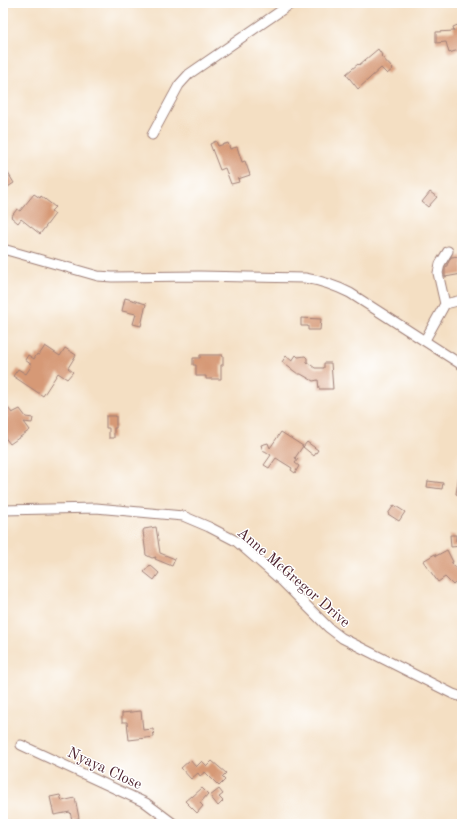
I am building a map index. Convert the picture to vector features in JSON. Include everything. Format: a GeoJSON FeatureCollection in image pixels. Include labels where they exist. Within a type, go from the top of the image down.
{"type":"FeatureCollection","features":[{"type":"Feature","properties":{"kind":"street"},"geometry":{"type":"LineString","coordinates":[[152,135],[178,85],[189,74],[292,3]]}},
{"type":"Feature","properties":{"kind":"street"},"geometry":{"type":"LineString","coordinates":[[3,249],[98,276],[199,276],[305,278],[321,280],[350,293],[462,365]]}},
{"type":"Feature","properties":{"kind":"street"},"geometry":{"type":"LineString","coordinates":[[425,340],[445,304],[438,269],[448,251]]}},
{"type":"Feature","properties":{"kind":"street"},"geometry":{"type":"LineString","coordinates":[[445,304],[462,300]]}},
{"type":"Feature","properties":{"kind":"street","name":"Anne McGregor Drive"},"geometry":{"type":"LineString","coordinates":[[3,510],[96,508],[182,516],[209,527],[236,541],[282,581],[329,628],[342,638],[462,697]]}},
{"type":"Feature","properties":{"kind":"street","name":"Nyaya Close"},"geometry":{"type":"LineString","coordinates":[[21,745],[146,803],[174,824]]}},
{"type":"Feature","properties":{"kind":"building"},"geometry":{"type":"Polygon","coordinates":[[[460,24],[462,29],[462,49],[449,53],[446,42],[436,43],[436,32],[454,31],[453,27],[460,24]]]}},
{"type":"Feature","properties":{"kind":"building"},"geometry":{"type":"Polygon","coordinates":[[[378,49],[382,55],[381,56],[393,69],[387,74],[381,68],[358,89],[346,74],[378,49]]]}},
{"type":"Feature","properties":{"kind":"building"},"geometry":{"type":"Polygon","coordinates":[[[216,141],[218,146],[228,143],[230,149],[237,147],[242,162],[245,161],[250,175],[238,179],[239,182],[231,184],[225,168],[220,170],[210,144],[216,141]]]}},
{"type":"Feature","properties":{"kind":"building"},"geometry":{"type":"Polygon","coordinates":[[[3,165],[14,183],[3,190],[3,165]]]}},
{"type":"Feature","properties":{"kind":"building"},"geometry":{"type":"Polygon","coordinates":[[[430,192],[437,197],[428,207],[422,202],[430,192]]]}},
{"type":"Feature","properties":{"kind":"building"},"geometry":{"type":"Polygon","coordinates":[[[34,194],[40,198],[41,196],[55,207],[51,211],[55,214],[40,234],[21,219],[18,223],[11,217],[17,209],[20,211],[34,194]]]}},
{"type":"Feature","properties":{"kind":"building"},"geometry":{"type":"Polygon","coordinates":[[[462,256],[462,274],[445,277],[445,267],[447,267],[451,257],[462,256]]]}},
{"type":"Feature","properties":{"kind":"building"},"geometry":{"type":"Polygon","coordinates":[[[125,298],[146,304],[141,326],[133,324],[136,314],[122,311],[125,298]]]}},
{"type":"Feature","properties":{"kind":"building"},"geometry":{"type":"Polygon","coordinates":[[[301,318],[321,319],[320,330],[308,330],[308,326],[301,326],[301,318]]]}},
{"type":"Feature","properties":{"kind":"building"},"geometry":{"type":"Polygon","coordinates":[[[45,346],[60,356],[65,348],[76,355],[68,368],[73,372],[67,379],[58,373],[43,396],[13,376],[18,369],[26,374],[32,365],[25,360],[28,355],[34,359],[37,354],[39,355],[45,346]]]}},
{"type":"Feature","properties":{"kind":"building"},"geometry":{"type":"Polygon","coordinates":[[[200,355],[223,355],[221,379],[206,379],[206,376],[196,376],[196,365],[193,365],[193,358],[200,358],[200,355]]]}},
{"type":"Feature","properties":{"kind":"building"},"geometry":{"type":"Polygon","coordinates":[[[296,355],[298,357],[305,356],[307,358],[307,362],[315,368],[324,368],[324,363],[331,363],[333,389],[319,389],[318,380],[313,381],[301,374],[298,374],[282,362],[286,356],[292,361],[296,355]]]}},
{"type":"Feature","properties":{"kind":"building"},"geometry":{"type":"Polygon","coordinates":[[[8,408],[12,413],[20,409],[26,417],[33,418],[32,423],[24,422],[30,430],[10,444],[3,435],[3,420],[8,417],[3,412],[8,408]]]}},
{"type":"Feature","properties":{"kind":"building"},"geometry":{"type":"Polygon","coordinates":[[[106,416],[116,416],[114,438],[109,438],[109,428],[106,428],[106,416]]]}},
{"type":"Feature","properties":{"kind":"building"},"geometry":{"type":"Polygon","coordinates":[[[281,432],[303,446],[295,458],[298,459],[295,463],[299,466],[295,473],[291,470],[292,468],[276,458],[269,468],[264,465],[271,455],[263,451],[261,445],[268,443],[270,448],[281,432]]]}},
{"type":"Feature","properties":{"kind":"building"},"geometry":{"type":"Polygon","coordinates":[[[307,442],[318,450],[314,456],[303,447],[307,442]]]}},
{"type":"Feature","properties":{"kind":"building"},"geometry":{"type":"Polygon","coordinates":[[[459,474],[462,475],[462,496],[456,494],[459,474]]]}},
{"type":"Feature","properties":{"kind":"building"},"geometry":{"type":"Polygon","coordinates":[[[428,481],[443,483],[442,489],[427,487],[428,481]]]}},
{"type":"Feature","properties":{"kind":"building"},"geometry":{"type":"Polygon","coordinates":[[[394,505],[405,512],[399,521],[388,514],[394,505]]]}},
{"type":"Feature","properties":{"kind":"building"},"geometry":{"type":"Polygon","coordinates":[[[156,527],[160,553],[175,559],[172,566],[155,559],[156,557],[152,558],[146,555],[143,531],[144,529],[156,527]]]}},
{"type":"Feature","properties":{"kind":"building"},"geometry":{"type":"Polygon","coordinates":[[[450,535],[456,535],[456,541],[462,540],[462,546],[451,547],[450,535]]]}},
{"type":"Feature","properties":{"kind":"building"},"geometry":{"type":"Polygon","coordinates":[[[447,550],[453,562],[451,563],[462,575],[462,577],[453,585],[445,577],[438,582],[423,561],[435,554],[436,556],[447,550]]]}},
{"type":"Feature","properties":{"kind":"building"},"geometry":{"type":"Polygon","coordinates":[[[150,565],[159,573],[154,580],[144,572],[150,565]]]}},
{"type":"Feature","properties":{"kind":"building"},"geometry":{"type":"Polygon","coordinates":[[[141,711],[143,730],[153,729],[154,737],[129,740],[127,722],[122,722],[122,713],[141,711]]]}},
{"type":"Feature","properties":{"kind":"building"},"geometry":{"type":"Polygon","coordinates":[[[190,760],[196,767],[202,761],[207,766],[212,761],[226,773],[222,777],[225,780],[219,786],[205,772],[200,776],[198,773],[191,779],[181,768],[190,760]]]}},
{"type":"Feature","properties":{"kind":"building"},"geometry":{"type":"Polygon","coordinates":[[[202,788],[208,794],[200,803],[203,806],[197,813],[185,801],[202,788]]]}},
{"type":"Feature","properties":{"kind":"building"},"geometry":{"type":"Polygon","coordinates":[[[219,789],[223,794],[219,797],[223,801],[218,806],[210,796],[219,789]]]}},
{"type":"Feature","properties":{"kind":"building"},"geometry":{"type":"Polygon","coordinates":[[[60,795],[62,801],[75,798],[79,818],[72,820],[70,812],[54,815],[50,797],[60,795]]]}}]}
